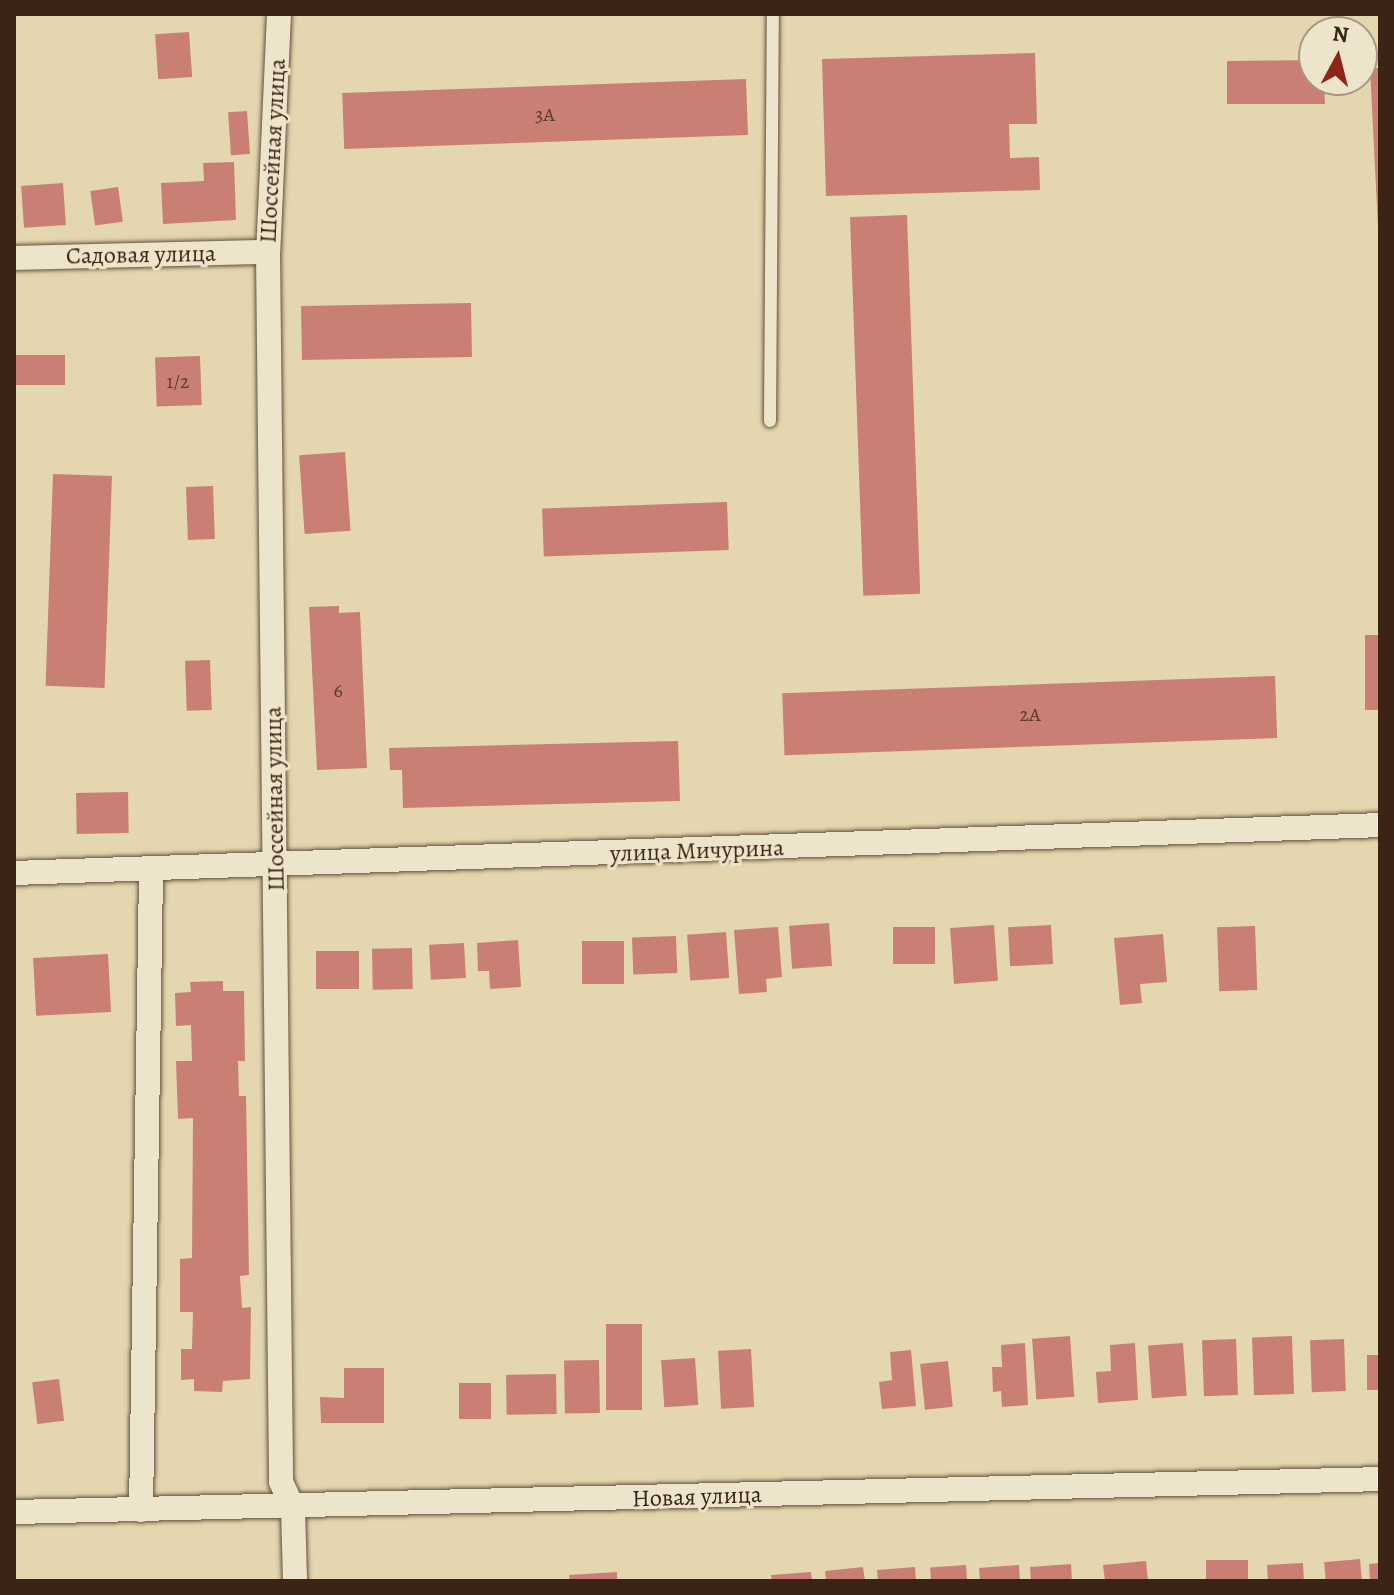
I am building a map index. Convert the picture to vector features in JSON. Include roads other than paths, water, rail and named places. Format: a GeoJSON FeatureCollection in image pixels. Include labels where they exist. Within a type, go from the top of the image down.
{"type":"FeatureCollection","features":[{"type":"Feature","properties":{"kind":"street","name":"Шоссейная улица"},"geometry":{"type":"LineString","coordinates":[[279,14],[268,252],[281,1482],[293,1508],[295,1581]]}},
{"type":"Feature","properties":{"kind":"street","name":"Садовая улица"},"geometry":{"type":"LineString","coordinates":[[14,258],[268,252]]}},
{"type":"Feature","properties":{"kind":"street","name":"улица Мичурина"},"geometry":{"type":"LineString","coordinates":[[14,873],[276,867],[1380,825]]}},
{"type":"Feature","properties":{"kind":"street"},"geometry":{"type":"LineString","coordinates":[[141,1510],[151,870]]}},
{"type":"Feature","properties":{"kind":"street","name":"Новая улица"},"geometry":{"type":"LineString","coordinates":[[14,1512],[293,1508],[1380,1479]]}},
{"type":"Feature","properties":{"kind":"lane"},"geometry":{"type":"LineString","coordinates":[[770,421],[773,14]]}}]}
